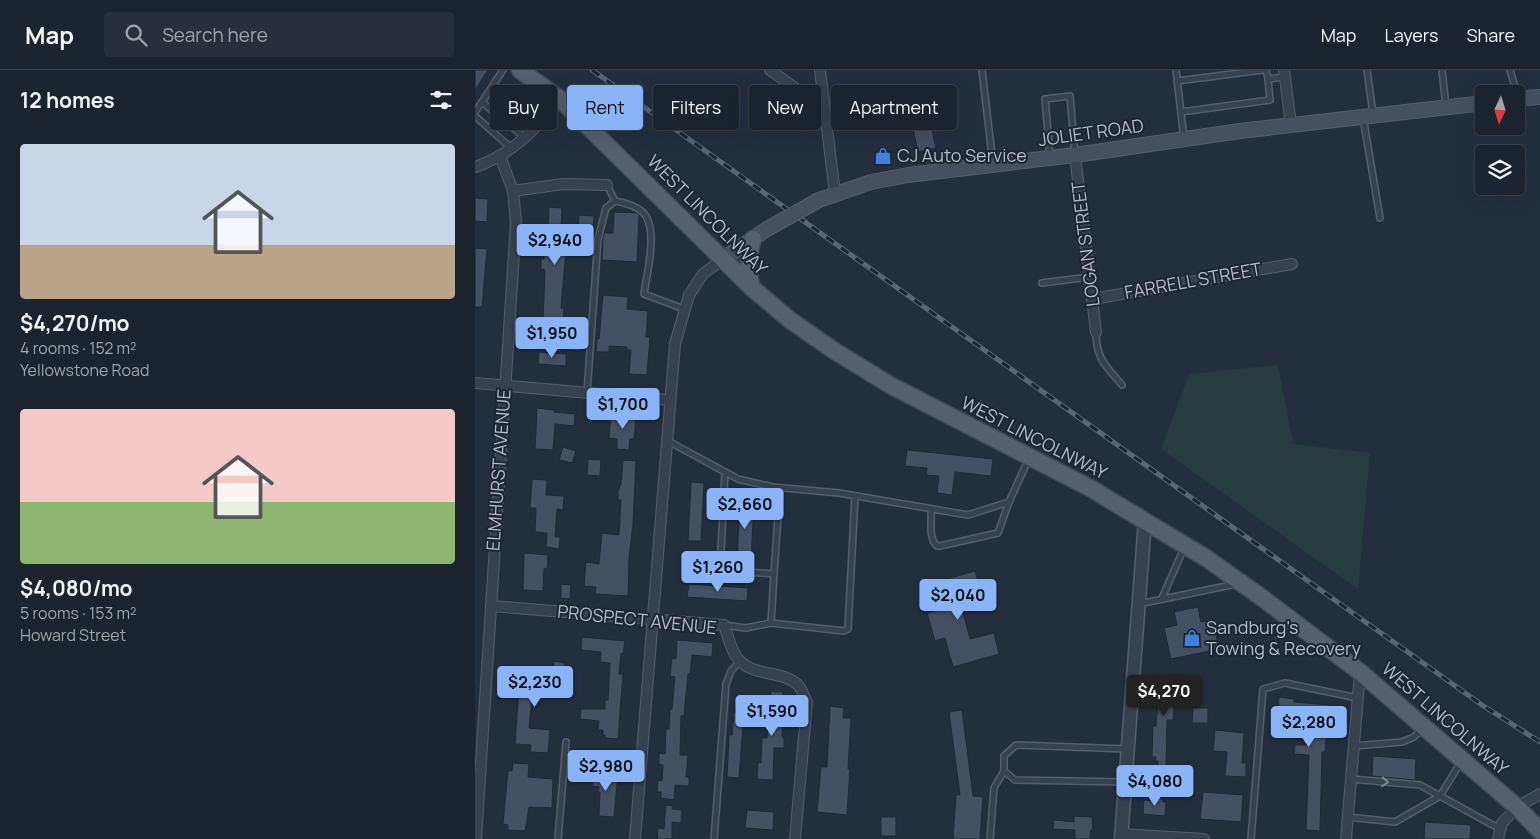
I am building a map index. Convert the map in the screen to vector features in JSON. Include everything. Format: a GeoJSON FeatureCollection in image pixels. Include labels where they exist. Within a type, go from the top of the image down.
{"type":"FeatureCollection","features":[{"type":"Feature","properties":{"kind":"main road","name":"WEST LINCOLNWAY"},"geometry":{"type":"LineString","coordinates":[[520,70],[561,100],[752,288],[797,325],[873,375],[1089,488],[1145,520],[1242,583],[1360,672],[1517,806],[1540,831]]}},
{"type":"Feature","properties":{"kind":"main road"},"geometry":{"type":"LineString","coordinates":[[1525,98],[1540,97]]}},
{"type":"Feature","properties":{"kind":"main road","name":"JOLIET ROAD"},"geometry":{"type":"LineString","coordinates":[[723,259],[767,229],[819,200],[871,182],[909,175],[1075,155],[1291,125],[1475,104]]}},
{"type":"Feature","properties":{"kind":"main road"},"geometry":{"type":"LineString","coordinates":[[752,288],[749,278],[748,258],[753,239]]}},
{"type":"Feature","properties":{"kind":"street"},"geometry":{"type":"LineString","coordinates":[[770,70],[824,110]]}},
{"type":"Feature","properties":{"kind":"street"},"geometry":{"type":"LineString","coordinates":[[820,70],[835,194]]}},
{"type":"Feature","properties":{"kind":"street"},"geometry":{"type":"LineString","coordinates":[[1285,73],[1291,125]]}},
{"type":"Feature","properties":{"kind":"street"},"geometry":{"type":"LineString","coordinates":[[475,167],[512,149],[561,100]]}},
{"type":"Feature","properties":{"kind":"street","name":"LOGAN STREET"},"geometry":{"type":"LineString","coordinates":[[1075,155],[1096,332]]}},
{"type":"Feature","properties":{"kind":"street","name":"ELMHURST AVENUE"},"geometry":{"type":"LineString","coordinates":[[476,839],[516,222],[513,191],[500,156]]}},
{"type":"Feature","properties":{"kind":"street"},"geometry":{"type":"LineString","coordinates":[[513,191],[563,184],[607,185]]}},
{"type":"Feature","properties":{"kind":"street"},"geometry":{"type":"LineString","coordinates":[[635,839],[675,344],[689,296],[703,274],[723,259]]}},
{"type":"Feature","properties":{"kind":"street","name":"FARRELL STREET"},"geometry":{"type":"LineString","coordinates":[[1093,299],[1292,264]]}},
{"type":"Feature","properties":{"kind":"street"},"geometry":{"type":"LineString","coordinates":[[475,383],[669,400]]}},
{"type":"Feature","properties":{"kind":"street"},"geometry":{"type":"LineString","coordinates":[[1145,520],[1121,836],[1204,839]]}},
{"type":"Feature","properties":{"kind":"street","name":"PROSPECT AVENUE"},"geometry":{"type":"LineString","coordinates":[[491,606],[723,625],[733,650],[740,661]]}},
{"type":"Feature","properties":{"kind":"street"},"geometry":{"type":"LineString","coordinates":[[740,661],[754,670],[786,678],[799,686],[807,702],[795,839]]}},
{"type":"Feature","properties":{"kind":"street"},"geometry":{"type":"LineString","coordinates":[[1346,839],[1360,672]]}},
{"type":"Feature","properties":{"kind":"street"},"geometry":{"type":"LineString","coordinates":[[1499,834],[1502,823],[1517,806],[1540,794]]}},
{"type":"Feature","properties":{"kind":"lane"},"geometry":{"type":"LineString","coordinates":[[475,112],[503,70]]}},
{"type":"Feature","properties":{"kind":"lane"},"geometry":{"type":"LineString","coordinates":[[982,70],[994,165]]}},
{"type":"Feature","properties":{"kind":"lane"},"geometry":{"type":"LineString","coordinates":[[1175,70],[1184,139]]}},
{"type":"Feature","properties":{"kind":"lane"},"geometry":{"type":"LineString","coordinates":[[1177,81],[1265,70],[1270,100],[1181,112]]}},
{"type":"Feature","properties":{"kind":"lane"},"geometry":{"type":"LineString","coordinates":[[1367,70],[1368,116],[1380,218]]}},
{"type":"Feature","properties":{"kind":"lane"},"geometry":{"type":"LineString","coordinates":[[1442,70],[1446,107]]}},
{"type":"Feature","properties":{"kind":"lane"},"geometry":{"type":"LineString","coordinates":[[1510,70],[1514,85]]}},
{"type":"Feature","properties":{"kind":"lane"},"geometry":{"type":"LineString","coordinates":[[1267,79],[1285,73]]}},
{"type":"Feature","properties":{"kind":"lane"},"geometry":{"type":"LineString","coordinates":[[1050,158],[1045,99],[1070,96],[1075,155]]}},
{"type":"Feature","properties":{"kind":"lane"},"geometry":{"type":"LineString","coordinates":[[482,102],[525,138]]}},
{"type":"Feature","properties":{"kind":"lane"},"geometry":{"type":"LineString","coordinates":[[475,116],[512,149]]}},
{"type":"Feature","properties":{"kind":"lane"},"geometry":{"type":"LineString","coordinates":[[607,185],[615,201]]}},
{"type":"Feature","properties":{"kind":"lane"},"geometry":{"type":"LineString","coordinates":[[587,393],[598,239],[606,208],[615,201],[635,208],[645,215],[647,220],[651,239],[644,294],[685,309]]}},
{"type":"Feature","properties":{"kind":"lane"},"geometry":{"type":"LineString","coordinates":[[1041,284],[1089,277]]}},
{"type":"Feature","properties":{"kind":"lane"},"geometry":{"type":"LineString","coordinates":[[1096,332],[1096,345],[1100,359],[1122,385]]}},
{"type":"Feature","properties":{"kind":"lane"},"geometry":{"type":"LineString","coordinates":[[666,440],[738,479],[780,488],[855,496],[968,515],[1009,502]]}},
{"type":"Feature","properties":{"kind":"lane"},"geometry":{"type":"LineString","coordinates":[[931,509],[932,538],[937,546],[998,533],[1009,502],[1029,457]]}},
{"type":"Feature","properties":{"kind":"lane"},"geometry":{"type":"LineString","coordinates":[[725,472],[720,570],[774,574]]}},
{"type":"Feature","properties":{"kind":"lane"},"geometry":{"type":"LineString","coordinates":[[771,623],[780,488]]}},
{"type":"Feature","properties":{"kind":"lane"},"geometry":{"type":"LineString","coordinates":[[723,625],[745,628],[771,623],[844,631],[848,629],[855,496]]}},
{"type":"Feature","properties":{"kind":"lane"},"geometry":{"type":"LineString","coordinates":[[1163,598],[1185,545]]}},
{"type":"Feature","properties":{"kind":"lane"},"geometry":{"type":"LineString","coordinates":[[1139,604],[1242,583]]}},
{"type":"Feature","properties":{"kind":"lane"},"geometry":{"type":"LineString","coordinates":[[714,839],[726,684],[731,670],[740,661]]}},
{"type":"Feature","properties":{"kind":"lane"},"geometry":{"type":"LineString","coordinates":[[1251,839],[1263,689],[1285,684],[1358,698]]}},
{"type":"Feature","properties":{"kind":"lane"},"geometry":{"type":"LineString","coordinates":[[1354,746],[1403,742],[1414,738],[1425,727]]}},
{"type":"Feature","properties":{"kind":"lane"},"geometry":{"type":"LineString","coordinates":[[558,839],[566,742]]}},
{"type":"Feature","properties":{"kind":"lane"},"geometry":{"type":"LineString","coordinates":[[990,839],[994,788],[1004,771],[1004,756],[1016,745],[1127,749]]}},
{"type":"Feature","properties":{"kind":"lane"},"geometry":{"type":"LineString","coordinates":[[1348,817],[1395,822],[1441,796],[1462,760]]}},
{"type":"Feature","properties":{"kind":"lane"},"geometry":{"type":"LineString","coordinates":[[1004,771],[1015,780],[1125,782]]}},
{"type":"Feature","properties":{"kind":"lane"},"geometry":{"type":"LineString","coordinates":[[1351,779],[1419,785],[1441,796],[1499,834]]}},
{"type":"Feature","properties":{"kind":"green space"},"geometry":{"type":"Polygon","coordinates":[[[1278,365],[1293,444],[1370,453],[1358,589],[1161,449],[1189,374],[1278,365]]]}},
{"type":"Feature","properties":{"kind":"building"},"geometry":{"type":"Polygon","coordinates":[[[475,70],[488,70],[475,90],[475,70]]]}},
{"type":"Feature","properties":{"kind":"building"},"geometry":{"type":"Polygon","coordinates":[[[913,130],[932,130],[936,148],[918,152],[913,130]]]}},
{"type":"Feature","properties":{"kind":"building"},"geometry":{"type":"Polygon","coordinates":[[[475,198],[488,199],[487,222],[475,221],[475,198]]]}},
{"type":"Feature","properties":{"kind":"building"},"geometry":{"type":"Polygon","coordinates":[[[549,207],[562,208],[561,229],[573,230],[573,239],[567,239],[561,308],[564,308],[563,322],[543,320],[545,271],[541,269],[541,259],[544,259],[544,252],[547,252],[549,207]]]}},
{"type":"Feature","properties":{"kind":"building"},"geometry":{"type":"Polygon","coordinates":[[[614,212],[637,213],[639,215],[637,262],[602,260],[604,233],[613,233],[614,212]]]}},
{"type":"Feature","properties":{"kind":"building"},"geometry":{"type":"Polygon","coordinates":[[[579,215],[594,216],[593,230],[578,229],[579,215]]]}},
{"type":"Feature","properties":{"kind":"building"},"geometry":{"type":"Polygon","coordinates":[[[475,248],[487,249],[482,307],[475,307],[475,248]]]}},
{"type":"Feature","properties":{"kind":"building"},"geometry":{"type":"Polygon","coordinates":[[[603,295],[628,297],[627,309],[648,311],[646,337],[650,337],[647,375],[629,374],[631,350],[627,350],[627,347],[609,346],[609,352],[596,352],[603,295]]]}},
{"type":"Feature","properties":{"kind":"building"},"geometry":{"type":"Polygon","coordinates":[[[569,339],[581,340],[580,351],[568,350],[569,339]]]}},
{"type":"Feature","properties":{"kind":"building"},"geometry":{"type":"Polygon","coordinates":[[[539,352],[566,354],[566,366],[538,364],[539,352]]]}},
{"type":"Feature","properties":{"kind":"building"},"geometry":{"type":"Polygon","coordinates":[[[537,408],[575,414],[574,426],[555,424],[553,450],[535,449],[537,408]]]}},
{"type":"Feature","properties":{"kind":"building"},"geometry":{"type":"Polygon","coordinates":[[[611,413],[636,415],[634,439],[630,439],[629,450],[617,449],[617,439],[609,438],[611,413]]]}},
{"type":"Feature","properties":{"kind":"building"},"geometry":{"type":"Polygon","coordinates":[[[563,447],[576,451],[572,463],[559,460],[563,447]]]}},
{"type":"Feature","properties":{"kind":"building"},"geometry":{"type":"Polygon","coordinates":[[[907,450],[993,459],[991,476],[955,472],[952,495],[937,493],[939,476],[926,475],[927,468],[905,466],[907,450]]]}},
{"type":"Feature","properties":{"kind":"building"},"geometry":{"type":"Polygon","coordinates":[[[588,459],[601,460],[600,476],[587,475],[588,459]]]}},
{"type":"Feature","properties":{"kind":"building"},"geometry":{"type":"Polygon","coordinates":[[[623,460],[636,461],[628,596],[595,594],[596,587],[584,586],[586,562],[599,564],[602,533],[619,535],[621,500],[618,500],[618,491],[621,484],[623,460]]]}},
{"type":"Feature","properties":{"kind":"building"},"geometry":{"type":"Polygon","coordinates":[[[532,479],[547,480],[546,495],[564,496],[563,510],[557,509],[555,537],[560,537],[559,549],[546,547],[547,533],[535,532],[536,508],[530,508],[532,479]]]}},
{"type":"Feature","properties":{"kind":"building"},"geometry":{"type":"Polygon","coordinates":[[[691,482],[704,483],[701,541],[688,541],[691,482]]]}},
{"type":"Feature","properties":{"kind":"building"},"geometry":{"type":"Polygon","coordinates":[[[740,500],[754,501],[751,561],[737,560],[740,500]]]}},
{"type":"Feature","properties":{"kind":"building"},"geometry":{"type":"Polygon","coordinates":[[[524,553],[548,555],[547,569],[544,568],[543,591],[523,590],[524,553]]]}},
{"type":"Feature","properties":{"kind":"building"},"geometry":{"type":"Polygon","coordinates":[[[975,571],[981,591],[959,597],[970,639],[994,633],[999,654],[953,667],[945,638],[935,641],[927,613],[937,610],[930,584],[975,571]]]}},
{"type":"Feature","properties":{"kind":"building"},"geometry":{"type":"Polygon","coordinates":[[[561,584],[571,585],[570,599],[561,598],[561,584]]]}},
{"type":"Feature","properties":{"kind":"building"},"geometry":{"type":"Polygon","coordinates":[[[689,584],[748,588],[747,601],[687,597],[689,584]]]}},
{"type":"Feature","properties":{"kind":"building","name":"Sandburg's Towing & Recovery"},"geometry":{"type":"Polygon","coordinates":[[[1198,607],[1201,622],[1213,620],[1219,649],[1171,659],[1164,628],[1177,625],[1174,612],[1198,607]]]}},
{"type":"Feature","properties":{"kind":"building"},"geometry":{"type":"Polygon","coordinates":[[[582,637],[625,641],[623,654],[621,653],[619,674],[623,674],[618,739],[605,738],[603,730],[598,730],[599,721],[580,719],[581,709],[605,709],[605,700],[608,700],[610,663],[600,662],[601,652],[581,650],[582,637]]]}},
{"type":"Feature","properties":{"kind":"building"},"geometry":{"type":"Polygon","coordinates":[[[677,640],[713,643],[712,657],[692,655],[684,716],[681,716],[680,755],[688,755],[686,777],[689,777],[689,786],[675,785],[674,800],[661,798],[661,792],[657,792],[658,780],[662,781],[663,765],[659,764],[659,753],[665,754],[666,729],[669,729],[670,709],[672,709],[675,677],[670,676],[672,658],[676,659],[677,640]]]}},
{"type":"Feature","properties":{"kind":"building"},"geometry":{"type":"Polygon","coordinates":[[[554,661],[565,663],[564,681],[562,681],[561,690],[533,688],[529,728],[550,730],[548,753],[530,752],[531,745],[515,744],[520,674],[523,674],[523,670],[534,670],[533,677],[552,679],[554,661]]]}},
{"type":"Feature","properties":{"kind":"building"},"geometry":{"type":"Polygon","coordinates":[[[1159,674],[1178,675],[1178,691],[1175,690],[1173,720],[1167,720],[1166,771],[1158,771],[1158,761],[1155,761],[1156,757],[1152,757],[1153,726],[1156,726],[1159,674]]]}},
{"type":"Feature","properties":{"kind":"building"},"geometry":{"type":"Polygon","coordinates":[[[771,691],[783,692],[782,737],[784,738],[784,748],[774,748],[773,780],[757,779],[758,762],[761,763],[762,738],[767,738],[771,691]]]}},
{"type":"Feature","properties":{"kind":"building"},"geometry":{"type":"Polygon","coordinates":[[[1279,697],[1294,699],[1294,702],[1329,705],[1325,752],[1322,752],[1320,831],[1306,830],[1309,755],[1294,754],[1295,745],[1306,745],[1308,728],[1276,725],[1279,697]]]}},
{"type":"Feature","properties":{"kind":"building"},"geometry":{"type":"Polygon","coordinates":[[[830,706],[844,708],[843,718],[851,718],[847,815],[817,812],[821,767],[827,767],[830,706]]]}},
{"type":"Feature","properties":{"kind":"building"},"geometry":{"type":"Polygon","coordinates":[[[1193,708],[1208,708],[1208,723],[1192,723],[1193,708]]]}},
{"type":"Feature","properties":{"kind":"building"},"geometry":{"type":"Polygon","coordinates":[[[962,710],[973,796],[983,797],[980,839],[953,839],[956,795],[960,795],[949,712],[962,710]]]}},
{"type":"Feature","properties":{"kind":"building"},"geometry":{"type":"Polygon","coordinates":[[[734,712],[744,713],[739,778],[727,777],[729,735],[732,735],[734,712]]]}},
{"type":"Feature","properties":{"kind":"building"},"geometry":{"type":"Polygon","coordinates":[[[1215,730],[1244,733],[1242,763],[1246,763],[1246,777],[1225,776],[1227,752],[1213,751],[1215,730]]]}},
{"type":"Feature","properties":{"kind":"building"},"geometry":{"type":"Polygon","coordinates":[[[1373,756],[1416,759],[1415,780],[1372,776],[1373,756]]]}},
{"type":"Feature","properties":{"kind":"building"},"geometry":{"type":"Polygon","coordinates":[[[513,763],[529,764],[528,777],[553,779],[552,808],[529,807],[525,831],[508,830],[508,825],[503,824],[508,771],[512,771],[513,763]]]}},
{"type":"Feature","properties":{"kind":"building"},"geometry":{"type":"Polygon","coordinates":[[[593,771],[618,773],[614,817],[599,816],[600,792],[598,792],[599,787],[592,786],[593,771]]]}},
{"type":"Feature","properties":{"kind":"building"},"geometry":{"type":"Polygon","coordinates":[[[1203,792],[1243,795],[1241,822],[1200,819],[1203,792]]]}},
{"type":"Feature","properties":{"kind":"building"},"geometry":{"type":"Polygon","coordinates":[[[1153,798],[1163,799],[1163,802],[1166,802],[1165,816],[1143,814],[1144,800],[1153,801],[1153,798]]]}},
{"type":"Feature","properties":{"kind":"building"},"geometry":{"type":"Polygon","coordinates":[[[666,805],[673,806],[672,809],[682,810],[681,823],[672,822],[672,839],[657,839],[658,828],[664,829],[666,805]]]}},
{"type":"Feature","properties":{"kind":"building"},"geometry":{"type":"Polygon","coordinates":[[[747,810],[774,812],[773,830],[745,828],[747,810]]]}},
{"type":"Feature","properties":{"kind":"building"},"geometry":{"type":"Polygon","coordinates":[[[1074,816],[1092,817],[1093,830],[1091,830],[1090,839],[1075,839],[1075,830],[1053,829],[1054,820],[1074,822],[1074,816]]]}},
{"type":"Feature","properties":{"kind":"building"},"geometry":{"type":"Polygon","coordinates":[[[881,817],[896,817],[896,836],[881,836],[881,817]]]}},
{"type":"Feature","properties":{"kind":"building"},"geometry":{"type":"Polygon","coordinates":[[[1425,822],[1471,825],[1470,839],[1424,839],[1425,822]]]}},
{"type":"Feature","properties":{"kind":"railway"},"geometry":{"type":"LineString","coordinates":[[592,70],[1482,705],[1540,742]]}},
{"type":"Feature","properties":{"kind":"place","name":"CJ Auto Service"},"geometry":{"type":"Point","coordinates":[883,156]}},
{"type":"Feature","properties":{"kind":"place","name":"Sandburg's Towing & Recovery"},"geometry":{"type":"Point","coordinates":[1192,638]}}]}
